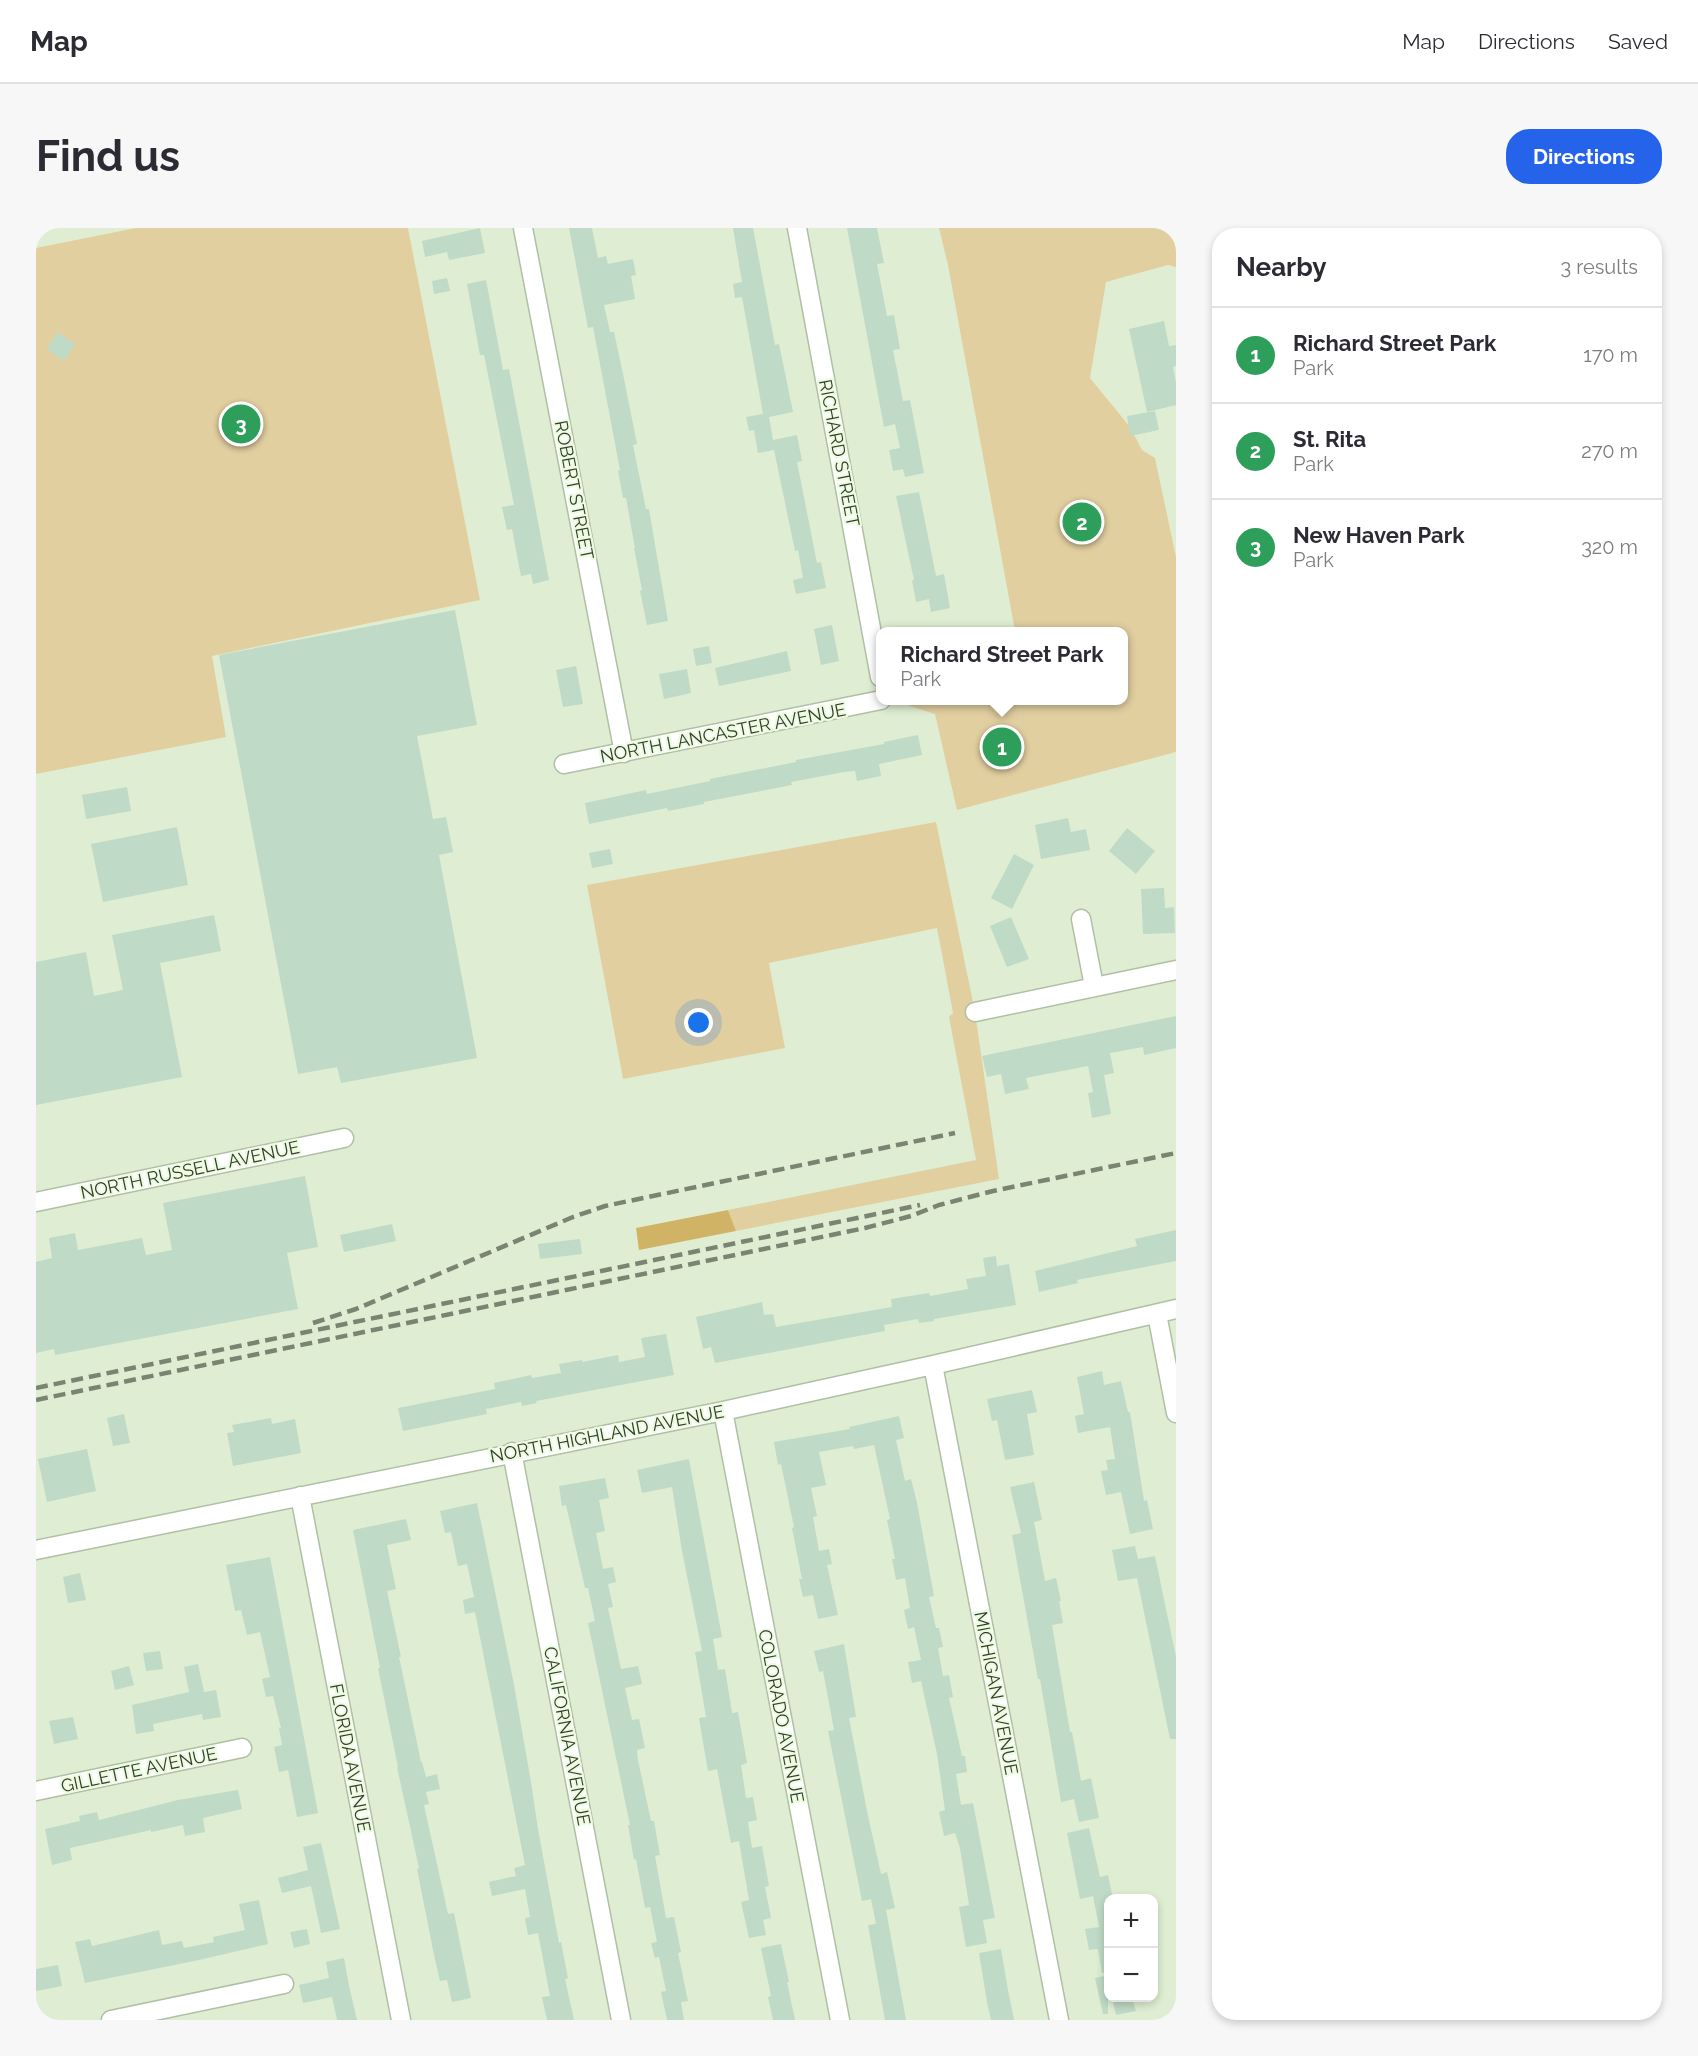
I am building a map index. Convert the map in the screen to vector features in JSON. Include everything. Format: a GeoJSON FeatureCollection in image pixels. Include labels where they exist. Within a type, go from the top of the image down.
{"type":"FeatureCollection","features":[{"type":"Feature","properties":{"kind":"street","name":"ROBERT STREET"},"geometry":{"type":"LineString","coordinates":[[523,228],[624,753]]}},
{"type":"Feature","properties":{"kind":"street","name":"RICHARD STREET"},"geometry":{"type":"LineString","coordinates":[[797,228],[876,655]]}},
{"type":"Feature","properties":{"kind":"street","name":"NORTH LANCASTER AVENUE"},"geometry":{"type":"LineString","coordinates":[[564,765],[876,701]]}},
{"type":"Feature","properties":{"kind":"street"},"geometry":{"type":"LineString","coordinates":[[1081,920],[1094,986]]}},
{"type":"Feature","properties":{"kind":"street"},"geometry":{"type":"LineString","coordinates":[[975,1012],[1176,970]]}},
{"type":"Feature","properties":{"kind":"street","name":"NORTH RUSSELL AVENUE"},"geometry":{"type":"LineString","coordinates":[[36,1202],[344,1138]]}},
{"type":"Feature","properties":{"kind":"street","name":"NORTH HIGHLAND AVENUE"},"geometry":{"type":"LineString","coordinates":[[36,1550],[723,1411],[1176,1309]]}},
{"type":"Feature","properties":{"kind":"street"},"geometry":{"type":"LineString","coordinates":[[1157,1314],[1176,1413]]}},
{"type":"Feature","properties":{"kind":"street","name":"MICHIGAN AVENUE"},"geometry":{"type":"LineString","coordinates":[[933,1365],[1059,2020]]}},
{"type":"Feature","properties":{"kind":"street","name":"COLORADO AVENUE"},"geometry":{"type":"LineString","coordinates":[[723,1411],[840,2020]]}},
{"type":"Feature","properties":{"kind":"street","name":"CALIFORNIA AVENUE"},"geometry":{"type":"LineString","coordinates":[[512,1452],[621,2020]]}},
{"type":"Feature","properties":{"kind":"street","name":"FLORIDA AVENUE"},"geometry":{"type":"LineString","coordinates":[[300,1496],[401,2020]]}},
{"type":"Feature","properties":{"kind":"street","name":"GILLETTE AVENUE"},"geometry":{"type":"LineString","coordinates":[[36,1791],[242,1748]]}},
{"type":"Feature","properties":{"kind":"street"},"geometry":{"type":"LineString","coordinates":[[111,2020],[284,1984]]}},
{"type":"Feature","properties":{"kind":"shaded area"},"geometry":{"type":"Polygon","coordinates":[[[136,228],[408,228],[480,600],[212,656],[226,737],[36,774],[36,248],[136,228]]]}},
{"type":"Feature","properties":{"kind":"shaded area"},"geometry":{"type":"Polygon","coordinates":[[[939,228],[1176,228],[1176,267],[1168,265],[1106,282],[1090,378],[1130,427],[1142,450],[1155,458],[1176,557],[1176,752],[957,810],[935,714],[910,705],[1128,705],[1128,627],[1014,627],[948,265],[939,228]]]}},
{"type":"Feature","properties":{"kind":"shaded area"},"geometry":{"type":"Polygon","coordinates":[[[936,822],[975,1012],[999,1179],[736,1231],[728,1210],[976,1160],[949,1017],[953,1013],[937,928],[769,963],[785,1048],[623,1079],[587,885],[936,822]]]}},
{"type":"Feature","properties":{"kind":"shaded area"},"geometry":{"type":"Polygon","coordinates":[[[728,1210],[736,1231],[639,1250],[636,1228],[728,1210]]]}},
{"type":"Feature","properties":{"kind":"building"},"geometry":{"type":"Polygon","coordinates":[[[480,228],[485,253],[449,260],[447,252],[425,257],[422,241],[480,228]]]}},
{"type":"Feature","properties":{"kind":"building"},"geometry":{"type":"Polygon","coordinates":[[[569,228],[592,228],[598,258],[606,256],[608,264],[633,259],[636,275],[631,276],[635,299],[604,305],[610,332],[614,332],[623,374],[637,444],[633,445],[646,509],[649,509],[668,621],[647,625],[626,498],[623,498],[618,471],[620,470],[593,327],[588,328],[569,228]]]}},
{"type":"Feature","properties":{"kind":"building"},"geometry":{"type":"Polygon","coordinates":[[[733,228],[753,228],[775,345],[779,344],[793,412],[769,417],[773,440],[797,435],[802,461],[797,462],[817,563],[821,562],[826,588],[796,594],[793,580],[803,578],[798,550],[795,551],[774,450],[758,453],[754,430],[749,431],[746,417],[763,414],[742,297],[735,298],[733,284],[742,282],[733,228]]]}},
{"type":"Feature","properties":{"kind":"building"},"geometry":{"type":"Polygon","coordinates":[[[847,228],[877,228],[884,263],[877,264],[887,316],[894,315],[900,349],[893,350],[903,401],[910,400],[924,473],[905,477],[903,469],[893,471],[889,450],[900,448],[895,424],[884,427],[847,228]]]}},
{"type":"Feature","properties":{"kind":"building"},"geometry":{"type":"Polygon","coordinates":[[[447,278],[450,291],[434,294],[432,281],[447,278]]]}},
{"type":"Feature","properties":{"kind":"building"},"geometry":{"type":"Polygon","coordinates":[[[486,280],[503,370],[509,369],[549,580],[533,584],[531,574],[521,576],[512,529],[507,530],[502,507],[514,505],[484,355],[480,355],[467,284],[486,280]]]}},
{"type":"Feature","properties":{"kind":"building"},"geometry":{"type":"Polygon","coordinates":[[[1164,321],[1169,346],[1176,345],[1176,366],[1173,367],[1176,405],[1147,412],[1129,329],[1164,321]]]}},
{"type":"Feature","properties":{"kind":"building"},"geometry":{"type":"Polygon","coordinates":[[[58,332],[75,344],[64,361],[47,349],[58,332]]]}},
{"type":"Feature","properties":{"kind":"building"},"geometry":{"type":"Polygon","coordinates":[[[1155,411],[1159,430],[1130,436],[1127,416],[1155,411]]]}},
{"type":"Feature","properties":{"kind":"building"},"geometry":{"type":"Polygon","coordinates":[[[919,492],[936,576],[944,574],[950,608],[931,612],[929,599],[916,602],[912,580],[914,580],[896,496],[919,492]]]}},
{"type":"Feature","properties":{"kind":"building"},"geometry":{"type":"Polygon","coordinates":[[[455,610],[477,725],[417,736],[433,819],[446,817],[453,852],[439,855],[477,1058],[341,1083],[337,1067],[298,1074],[219,655],[455,610]]]}},
{"type":"Feature","properties":{"kind":"building"},"geometry":{"type":"Polygon","coordinates":[[[832,625],[839,661],[821,665],[814,629],[832,625]]]}},
{"type":"Feature","properties":{"kind":"building"},"geometry":{"type":"Polygon","coordinates":[[[709,646],[712,663],[696,666],[693,649],[709,646]]]}},
{"type":"Feature","properties":{"kind":"building"},"geometry":{"type":"Polygon","coordinates":[[[787,651],[791,671],[719,686],[715,668],[787,651]]]}},
{"type":"Feature","properties":{"kind":"building"},"geometry":{"type":"Polygon","coordinates":[[[576,666],[583,704],[563,707],[556,670],[576,666]]]}},
{"type":"Feature","properties":{"kind":"building"},"geometry":{"type":"Polygon","coordinates":[[[687,669],[691,693],[664,699],[659,674],[687,669]]]}},
{"type":"Feature","properties":{"kind":"building"},"geometry":{"type":"Polygon","coordinates":[[[918,735],[922,755],[879,764],[881,776],[857,781],[855,771],[844,772],[791,782],[792,785],[704,802],[704,804],[668,811],[667,808],[589,824],[585,803],[646,790],[647,794],[918,735]]]}},
{"type":"Feature","properties":{"kind":"building"},"geometry":{"type":"Polygon","coordinates":[[[127,787],[131,811],[86,819],[82,795],[127,787]]]}},
{"type":"Feature","properties":{"kind":"building"},"geometry":{"type":"Polygon","coordinates":[[[1068,818],[1071,832],[1086,829],[1090,850],[1041,859],[1035,825],[1068,818]]]}},
{"type":"Feature","properties":{"kind":"building"},"geometry":{"type":"Polygon","coordinates":[[[177,827],[188,885],[103,902],[91,844],[177,827]]]}},
{"type":"Feature","properties":{"kind":"building"},"geometry":{"type":"Polygon","coordinates":[[[1127,828],[1155,851],[1136,874],[1109,851],[1127,828]]]}},
{"type":"Feature","properties":{"kind":"building"},"geometry":{"type":"Polygon","coordinates":[[[610,849],[613,864],[592,868],[589,853],[610,849]]]}},
{"type":"Feature","properties":{"kind":"building"},"geometry":{"type":"Polygon","coordinates":[[[1014,854],[1034,865],[1012,909],[991,898],[1014,854]]]}},
{"type":"Feature","properties":{"kind":"building"},"geometry":{"type":"Polygon","coordinates":[[[1164,888],[1165,908],[1174,907],[1175,933],[1143,934],[1141,889],[1164,888]]]}},
{"type":"Feature","properties":{"kind":"building"},"geometry":{"type":"Polygon","coordinates":[[[214,915],[221,951],[160,963],[182,1077],[36,1105],[36,962],[86,952],[94,996],[123,990],[112,935],[214,915]]]}},
{"type":"Feature","properties":{"kind":"building"},"geometry":{"type":"Polygon","coordinates":[[[1011,917],[1029,959],[1007,967],[990,926],[1011,917]]]}},
{"type":"Feature","properties":{"kind":"building"},"geometry":{"type":"Polygon","coordinates":[[[1176,1016],[1176,1048],[1144,1055],[1143,1047],[1110,1053],[1114,1073],[1104,1075],[1111,1114],[1092,1118],[1088,1093],[1093,1092],[1088,1066],[1026,1078],[1029,1089],[1005,1094],[1001,1074],[987,1077],[982,1056],[1176,1016]]]}},
{"type":"Feature","properties":{"kind":"building"},"geometry":{"type":"Polygon","coordinates":[[[305,1176],[318,1247],[287,1253],[298,1309],[55,1355],[54,1349],[36,1353],[36,1262],[52,1258],[49,1238],[75,1233],[78,1250],[142,1238],[146,1255],[172,1250],[163,1203],[305,1176]]]}},
{"type":"Feature","properties":{"kind":"building"},"geometry":{"type":"Polygon","coordinates":[[[392,1224],[396,1241],[344,1252],[340,1235],[392,1224]]]}},
{"type":"Feature","properties":{"kind":"building"},"geometry":{"type":"Polygon","coordinates":[[[1176,1230],[1176,1261],[1077,1280],[1078,1283],[1039,1292],[1035,1271],[1137,1246],[1135,1239],[1176,1230]]]}},
{"type":"Feature","properties":{"kind":"building"},"geometry":{"type":"Polygon","coordinates":[[[580,1239],[582,1254],[540,1259],[538,1244],[580,1239]]]}},
{"type":"Feature","properties":{"kind":"building"},"geometry":{"type":"Polygon","coordinates":[[[996,1256],[997,1266],[1009,1264],[1016,1305],[934,1319],[934,1321],[919,1323],[918,1319],[884,1325],[885,1331],[715,1363],[711,1347],[703,1349],[696,1317],[762,1302],[764,1315],[773,1314],[776,1327],[892,1307],[891,1299],[929,1293],[930,1296],[968,1289],[966,1279],[986,1276],[983,1258],[996,1256]]]}},
{"type":"Feature","properties":{"kind":"building"},"geometry":{"type":"Polygon","coordinates":[[[666,1334],[674,1375],[536,1401],[537,1403],[522,1406],[521,1402],[486,1409],[487,1414],[403,1431],[398,1408],[495,1389],[494,1383],[531,1375],[532,1378],[561,1373],[559,1364],[618,1355],[619,1362],[645,1357],[641,1338],[666,1334]]]}},
{"type":"Feature","properties":{"kind":"building"},"geometry":{"type":"Polygon","coordinates":[[[1102,1371],[1104,1385],[1121,1381],[1128,1412],[1130,1412],[1144,1501],[1147,1500],[1153,1529],[1130,1534],[1121,1492],[1106,1495],[1101,1471],[1108,1470],[1106,1460],[1115,1459],[1110,1427],[1078,1433],[1075,1416],[1084,1414],[1077,1377],[1102,1371]]]}},
{"type":"Feature","properties":{"kind":"building"},"geometry":{"type":"Polygon","coordinates":[[[1032,1390],[1037,1412],[1027,1414],[1034,1455],[1005,1460],[997,1420],[992,1421],[987,1399],[1032,1390]]]}},
{"type":"Feature","properties":{"kind":"building"},"geometry":{"type":"Polygon","coordinates":[[[124,1414],[130,1443],[113,1446],[107,1418],[124,1414]]]}},
{"type":"Feature","properties":{"kind":"building"},"geometry":{"type":"Polygon","coordinates":[[[899,1416],[904,1438],[896,1440],[905,1481],[911,1479],[917,1503],[934,1596],[929,1597],[943,1647],[938,1648],[943,1676],[949,1675],[953,1697],[949,1698],[962,1756],[965,1756],[967,1772],[956,1774],[961,1805],[973,1803],[995,1918],[983,1920],[987,1943],[966,1947],[959,1907],[969,1905],[960,1848],[955,1833],[944,1836],[939,1812],[945,1810],[937,1754],[921,1681],[912,1683],[908,1662],[921,1660],[914,1627],[908,1629],[904,1610],[910,1608],[905,1578],[896,1580],[892,1559],[895,1559],[887,1520],[890,1519],[874,1445],[819,1452],[826,1485],[811,1488],[817,1516],[813,1517],[819,1551],[829,1549],[832,1564],[827,1565],[838,1615],[818,1619],[813,1595],[803,1597],[799,1579],[802,1579],[792,1528],[794,1527],[774,1442],[850,1429],[849,1427],[899,1416]]]}},
{"type":"Feature","properties":{"kind":"building"},"geometry":{"type":"Polygon","coordinates":[[[271,1418],[272,1424],[295,1419],[301,1453],[233,1466],[227,1433],[234,1432],[232,1425],[271,1418]]]}},
{"type":"Feature","properties":{"kind":"building"},"geometry":{"type":"Polygon","coordinates":[[[87,1449],[96,1491],[47,1502],[38,1459],[87,1449]]]}},
{"type":"Feature","properties":{"kind":"building"},"geometry":{"type":"Polygon","coordinates":[[[689,1459],[722,1637],[713,1639],[718,1670],[725,1669],[732,1713],[738,1712],[747,1763],[741,1765],[746,1798],[753,1797],[757,1820],[748,1822],[752,1848],[762,1846],[769,1886],[765,1887],[771,1918],[763,1920],[766,1935],[749,1938],[741,1902],[749,1900],[739,1841],[731,1843],[717,1769],[708,1771],[705,1754],[699,1718],[706,1717],[695,1652],[702,1651],[672,1487],[642,1493],[637,1470],[689,1459]]]}},
{"type":"Feature","properties":{"kind":"building"},"geometry":{"type":"Polygon","coordinates":[[[605,1478],[609,1498],[599,1500],[605,1531],[596,1533],[603,1569],[613,1567],[616,1582],[608,1584],[613,1607],[608,1608],[621,1669],[638,1666],[642,1684],[625,1688],[632,1720],[639,1719],[645,1748],[637,1750],[638,1760],[651,1821],[654,1821],[660,1855],[655,1856],[666,1918],[674,1917],[681,1952],[678,1953],[688,2001],[681,2002],[684,2020],[667,2020],[661,1992],[666,1991],[659,1957],[655,1958],[651,1943],[657,1942],[650,1907],[645,1908],[636,1859],[634,1860],[628,1825],[630,1825],[588,1623],[595,1621],[566,1505],[562,1506],[559,1486],[605,1478]]]}},
{"type":"Feature","properties":{"kind":"building"},"geometry":{"type":"Polygon","coordinates":[[[1034,1482],[1042,1520],[1034,1522],[1045,1581],[1056,1578],[1061,1601],[1059,1601],[1063,1623],[1052,1625],[1070,1732],[1072,1732],[1081,1781],[1091,1778],[1099,1818],[1079,1822],[1074,1799],[1061,1802],[1012,1535],[1021,1533],[1010,1487],[1034,1482]]]}},
{"type":"Feature","properties":{"kind":"building"},"geometry":{"type":"Polygon","coordinates":[[[477,1503],[514,1685],[574,2020],[547,2020],[542,1997],[550,1996],[538,1933],[528,1935],[525,1918],[530,1917],[525,1889],[492,1896],[489,1882],[516,1876],[514,1868],[525,1865],[475,1612],[465,1614],[463,1600],[474,1597],[467,1564],[458,1566],[451,1532],[445,1533],[440,1511],[477,1503]]]}},
{"type":"Feature","properties":{"kind":"building"},"geometry":{"type":"Polygon","coordinates":[[[406,1519],[411,1540],[387,1545],[396,1589],[387,1591],[421,1762],[426,1777],[437,1774],[440,1789],[426,1792],[429,1804],[424,1805],[448,1914],[454,1913],[471,1998],[452,2002],[447,1980],[440,1981],[434,1955],[353,1530],[406,1519]]]}},
{"type":"Feature","properties":{"kind":"building"},"geometry":{"type":"Polygon","coordinates":[[[1135,1546],[1138,1559],[1155,1556],[1176,1657],[1176,1739],[1170,1739],[1137,1578],[1118,1581],[1112,1550],[1135,1546]]]}},
{"type":"Feature","properties":{"kind":"building"},"geometry":{"type":"Polygon","coordinates":[[[270,1557],[318,1813],[297,1817],[288,1770],[279,1772],[274,1747],[282,1745],[279,1728],[281,1728],[273,1696],[266,1697],[262,1679],[270,1677],[260,1632],[247,1635],[241,1610],[235,1611],[226,1565],[270,1557]]]}},
{"type":"Feature","properties":{"kind":"building"},"geometry":{"type":"Polygon","coordinates":[[[80,1573],[86,1600],[68,1603],[63,1577],[80,1573]]]}},
{"type":"Feature","properties":{"kind":"building"},"geometry":{"type":"Polygon","coordinates":[[[844,1644],[856,1717],[849,1718],[881,1874],[887,1872],[895,1908],[886,1910],[906,2020],[885,2020],[868,1925],[876,1924],[871,1899],[862,1901],[828,1731],[834,1730],[823,1671],[819,1672],[814,1651],[844,1644]]]}},
{"type":"Feature","properties":{"kind":"building"},"geometry":{"type":"Polygon","coordinates":[[[160,1651],[163,1669],[146,1671],[143,1653],[160,1651]]]}},
{"type":"Feature","properties":{"kind":"building"},"geometry":{"type":"Polygon","coordinates":[[[198,1664],[204,1692],[216,1690],[221,1717],[203,1720],[202,1714],[153,1724],[154,1731],[136,1734],[132,1705],[189,1692],[184,1667],[198,1664]]]}},
{"type":"Feature","properties":{"kind":"building"},"geometry":{"type":"Polygon","coordinates":[[[129,1666],[134,1685],[115,1690],[111,1671],[129,1666]]]}},
{"type":"Feature","properties":{"kind":"building"},"geometry":{"type":"Polygon","coordinates":[[[73,1717],[78,1739],[54,1744],[49,1721],[73,1717]]]}},
{"type":"Feature","properties":{"kind":"building"},"geometry":{"type":"Polygon","coordinates":[[[238,1790],[242,1809],[203,1818],[205,1832],[185,1836],[183,1825],[151,1832],[151,1830],[70,1848],[72,1860],[52,1865],[45,1829],[80,1821],[79,1816],[97,1812],[99,1820],[178,1800],[238,1790]]]}},
{"type":"Feature","properties":{"kind":"building"},"geometry":{"type":"Polygon","coordinates":[[[1089,1828],[1100,1877],[1108,1875],[1112,1894],[1104,1894],[1104,1973],[1102,1973],[1098,1949],[1089,1950],[1085,1929],[1099,1927],[1093,1896],[1080,1899],[1067,1833],[1089,1828]]]}},
{"type":"Feature","properties":{"kind":"building"},"geometry":{"type":"Polygon","coordinates":[[[321,1843],[340,1929],[321,1933],[311,1886],[282,1893],[278,1878],[308,1870],[303,1847],[321,1843]]]}},
{"type":"Feature","properties":{"kind":"building"},"geometry":{"type":"Polygon","coordinates":[[[259,1900],[268,1944],[85,1983],[75,1942],[90,1939],[92,1946],[159,1930],[162,1945],[182,1941],[184,1948],[214,1942],[213,1937],[245,1930],[239,1904],[259,1900]]]}},
{"type":"Feature","properties":{"kind":"building"},"geometry":{"type":"Polygon","coordinates":[[[307,1929],[310,1944],[294,1948],[290,1932],[307,1929]]]}},
{"type":"Feature","properties":{"kind":"building"},"geometry":{"type":"Polygon","coordinates":[[[781,1944],[795,2020],[773,2020],[768,1997],[771,1996],[761,1948],[781,1944]]]}},
{"type":"Feature","properties":{"kind":"building"},"geometry":{"type":"Polygon","coordinates":[[[1001,1949],[1014,2020],[991,2020],[987,2002],[979,1953],[1001,1949]]]}},
{"type":"Feature","properties":{"kind":"building"},"geometry":{"type":"Polygon","coordinates":[[[344,1958],[357,2020],[337,2020],[332,1997],[303,2003],[299,1985],[329,1978],[326,1962],[344,1958]]]}},
{"type":"Feature","properties":{"kind":"building"},"geometry":{"type":"Polygon","coordinates":[[[58,1965],[62,1986],[36,1991],[36,1969],[58,1965]]]}},
{"type":"Feature","properties":{"kind":"building"},"geometry":{"type":"Polygon","coordinates":[[[1104,1976],[1104,2002],[1108,2002],[1108,2014],[1103,2014],[1095,1978],[1104,1976]]]}},
{"type":"Feature","properties":{"kind":"building"},"geometry":{"type":"Polygon","coordinates":[[[1113,2002],[1133,2002],[1136,2011],[1116,2015],[1113,2002]]]}},
{"type":"Feature","properties":{"kind":"railway"},"geometry":{"type":"LineString","coordinates":[[313,1323],[356,1309],[573,1217],[605,1206],[955,1133]]}},
{"type":"Feature","properties":{"kind":"railway"},"geometry":{"type":"LineString","coordinates":[[36,1400],[865,1228],[993,1191],[1176,1153]]}},
{"type":"Feature","properties":{"kind":"railway"},"geometry":{"type":"LineString","coordinates":[[36,1388],[920,1205]]}},
{"type":"Feature","properties":{"kind":"place","name":"New Haven Park"},"geometry":{"type":"Point","coordinates":[241,424]}},
{"type":"Feature","properties":{"kind":"place","name":"St. Rita"},"geometry":{"type":"Point","coordinates":[1082,522]}},
{"type":"Feature","properties":{"kind":"place","name":"Richard Street Park"},"geometry":{"type":"Point","coordinates":[1002,747]}}]}
